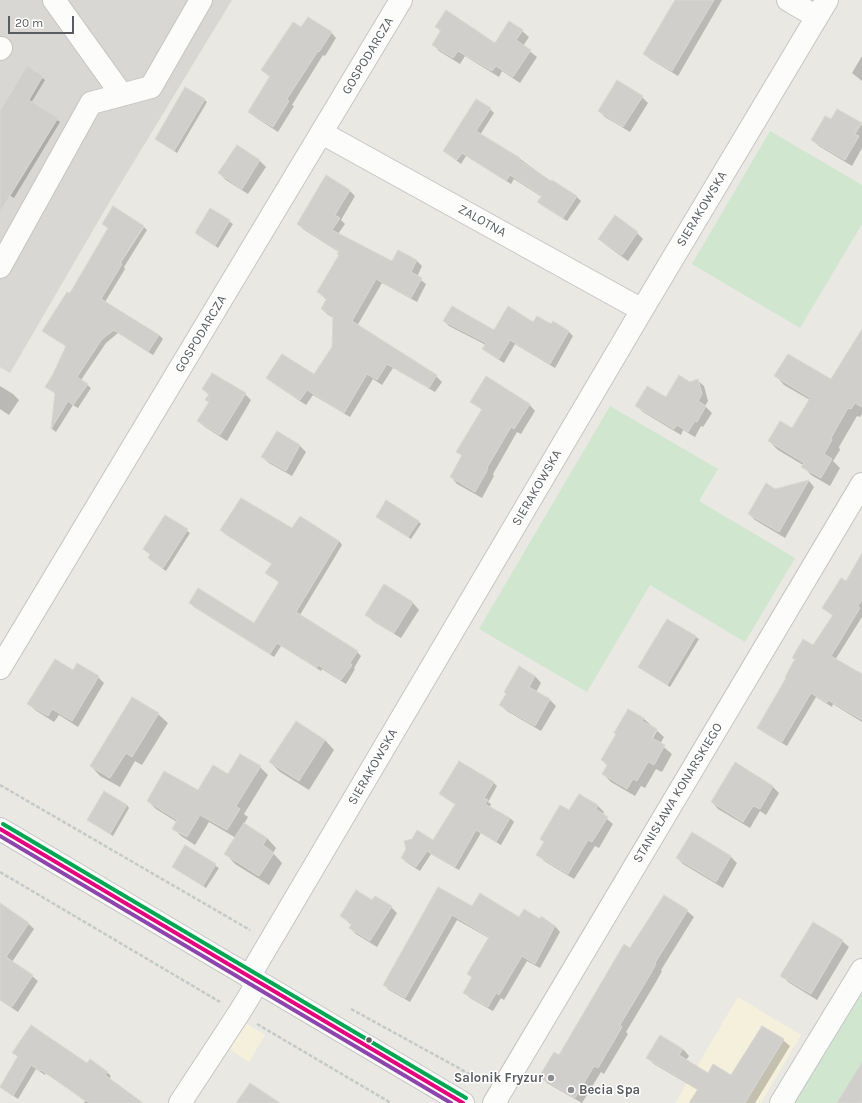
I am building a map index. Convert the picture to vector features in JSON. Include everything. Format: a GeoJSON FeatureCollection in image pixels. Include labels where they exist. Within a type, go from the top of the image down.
{"type":"FeatureCollection","features":[{"type":"Feature","properties":{"kind":"street"},"geometry":{"type":"LineString","coordinates":[[54,0],[122,95]]}},
{"type":"Feature","properties":{"kind":"street"},"geometry":{"type":"LineString","coordinates":[[0,267],[91,103],[151,87],[201,0]]}},
{"type":"Feature","properties":{"kind":"street","name":"GOSPODARCZA"},"geometry":{"type":"LineString","coordinates":[[0,668],[401,0]]}},
{"type":"Feature","properties":{"kind":"street"},"geometry":{"type":"LineString","coordinates":[[788,0],[822,8]]}},
{"type":"Feature","properties":{"kind":"street","name":"SIERAKOWSKA"},"geometry":{"type":"LineString","coordinates":[[180,1103],[239,1013],[254,980],[642,310],[822,8]]}},
{"type":"Feature","properties":{"kind":"street","name":"ZALOTNA"},"geometry":{"type":"LineString","coordinates":[[322,133],[642,310]]}},
{"type":"Feature","properties":{"kind":"street","name":"STANISŁAWA KONARSKIEGO"},"geometry":{"type":"LineString","coordinates":[[490,1094],[862,484]]}},
{"type":"Feature","properties":{"kind":"street"},"geometry":{"type":"LineString","coordinates":[[0,829],[463,1103]]}},
{"type":"Feature","properties":{"kind":"street"},"geometry":{"type":"LineString","coordinates":[[781,1103],[862,970]]}},
{"type":"Feature","properties":{"kind":"path"},"geometry":{"type":"LineString","coordinates":[[0,785],[251,931]]}},
{"type":"Feature","properties":{"kind":"path"},"geometry":{"type":"LineString","coordinates":[[0,872],[391,1103]]}},
{"type":"Feature","properties":{"kind":"path"},"geometry":{"type":"LineString","coordinates":[[350,1008],[455,1066],[490,1094]]}},
{"type":"Feature","properties":{"kind":"shaded area"},"geometry":{"type":"Polygon","coordinates":[[[0,0],[232,0],[110,201],[10,373],[0,367],[0,0]]]}},
{"type":"Feature","properties":{"kind":"shaded area"},"geometry":{"type":"Polygon","coordinates":[[[738,997],[801,1035],[761,1103],[675,1103],[738,997]]]}},
{"type":"Feature","properties":{"kind":"shaded area"},"geometry":{"type":"Polygon","coordinates":[[[242,1021],[265,1035],[249,1062],[226,1047],[242,1021]]]}},
{"type":"Feature","properties":{"kind":"green space"},"geometry":{"type":"Polygon","coordinates":[[[770,131],[862,185],[862,224],[800,328],[692,264],[770,131]]]}},
{"type":"Feature","properties":{"kind":"green space"},"geometry":{"type":"Polygon","coordinates":[[[610,406],[718,469],[699,501],[795,558],[745,642],[650,585],[587,692],[479,629],[610,406]]]}},
{"type":"Feature","properties":{"kind":"green space"},"geometry":{"type":"Polygon","coordinates":[[[862,989],[862,1103],[793,1103],[862,989]]]}},
{"type":"Feature","properties":{"kind":"building"},"geometry":{"type":"Polygon","coordinates":[[[675,0],[714,0],[672,71],[643,54],[675,0]]]}},
{"type":"Feature","properties":{"kind":"building"},"geometry":{"type":"Polygon","coordinates":[[[446,10],[495,43],[509,21],[523,30],[516,40],[531,50],[513,77],[496,66],[492,71],[458,51],[453,58],[432,45],[441,30],[435,27],[446,10]]]}},
{"type":"Feature","properties":{"kind":"building"},"geometry":{"type":"Polygon","coordinates":[[[308,17],[332,32],[287,99],[289,101],[273,127],[248,112],[270,76],[261,70],[293,22],[301,27],[308,17]]]}},
{"type":"Feature","properties":{"kind":"building"},"geometry":{"type":"Polygon","coordinates":[[[27,66],[43,76],[29,100],[58,118],[0,212],[0,111],[27,66]]]}},
{"type":"Feature","properties":{"kind":"building"},"geometry":{"type":"Polygon","coordinates":[[[617,80],[643,96],[623,127],[598,111],[617,80]]]}},
{"type":"Feature","properties":{"kind":"building"},"geometry":{"type":"Polygon","coordinates":[[[185,87],[205,99],[174,151],[155,139],[185,87]]]}},
{"type":"Feature","properties":{"kind":"building"},"geometry":{"type":"Polygon","coordinates":[[[476,99],[491,108],[476,131],[520,158],[519,160],[551,181],[552,180],[577,196],[563,218],[537,202],[542,196],[510,175],[506,181],[462,153],[457,160],[443,151],[476,99]]]}},
{"type":"Feature","properties":{"kind":"building"},"geometry":{"type":"Polygon","coordinates":[[[837,109],[862,123],[855,134],[859,136],[845,160],[811,140],[825,116],[831,119],[837,109]]]}},
{"type":"Feature","properties":{"kind":"building"},"geometry":{"type":"Polygon","coordinates":[[[237,145],[260,160],[242,189],[218,173],[237,145]]]}},
{"type":"Feature","properties":{"kind":"building"},"geometry":{"type":"Polygon","coordinates":[[[326,175],[350,190],[335,215],[340,218],[332,230],[392,261],[398,250],[417,260],[411,272],[422,278],[411,298],[376,279],[352,321],[437,375],[429,388],[387,364],[377,380],[367,374],[344,413],[307,390],[300,400],[266,378],[282,354],[314,374],[332,347],[333,316],[321,309],[327,298],[317,292],[339,255],[337,254],[339,251],[297,224],[326,175]]]}},
{"type":"Feature","properties":{"kind":"building"},"geometry":{"type":"Polygon","coordinates":[[[113,206],[144,226],[120,263],[122,264],[101,299],[159,335],[148,352],[114,330],[102,339],[77,377],[88,384],[73,405],[68,401],[51,429],[55,393],[45,387],[66,346],[42,331],[67,292],[70,293],[108,228],[102,224],[113,206]]]}},
{"type":"Feature","properties":{"kind":"building"},"geometry":{"type":"Polygon","coordinates":[[[210,208],[230,220],[215,246],[195,233],[210,208]]]}},
{"type":"Feature","properties":{"kind":"building"},"geometry":{"type":"Polygon","coordinates":[[[615,215],[638,232],[622,255],[598,239],[615,215]]]}},
{"type":"Feature","properties":{"kind":"building"},"geometry":{"type":"Polygon","coordinates":[[[452,306],[494,330],[508,306],[533,322],[537,316],[551,324],[553,321],[569,331],[550,364],[510,340],[499,359],[482,349],[486,343],[443,321],[452,306]]]}},
{"type":"Feature","properties":{"kind":"building"},"geometry":{"type":"Polygon","coordinates":[[[862,329],[862,407],[855,403],[851,409],[848,408],[824,454],[832,459],[821,478],[801,467],[804,463],[768,441],[780,421],[792,428],[810,398],[774,376],[788,354],[831,379],[862,329]]]}},
{"type":"Feature","properties":{"kind":"building"},"geometry":{"type":"Polygon","coordinates":[[[212,373],[246,393],[220,435],[197,421],[209,402],[205,400],[209,394],[202,389],[212,373]]]}},
{"type":"Feature","properties":{"kind":"building"},"geometry":{"type":"Polygon","coordinates":[[[679,375],[690,382],[698,379],[702,394],[698,401],[706,406],[697,422],[695,421],[688,432],[677,425],[674,429],[635,406],[647,386],[666,397],[679,375]]]}},
{"type":"Feature","properties":{"kind":"building"},"geometry":{"type":"Polygon","coordinates":[[[486,376],[530,404],[514,429],[511,427],[475,492],[450,477],[462,455],[456,452],[482,409],[470,402],[486,376]]]}},
{"type":"Feature","properties":{"kind":"building"},"geometry":{"type":"Polygon","coordinates":[[[277,431],[300,445],[286,471],[261,457],[277,431]]]}},
{"type":"Feature","properties":{"kind":"building"},"geometry":{"type":"Polygon","coordinates":[[[809,480],[779,532],[748,514],[766,483],[775,489],[809,480]]]}},
{"type":"Feature","properties":{"kind":"building"},"geometry":{"type":"Polygon","coordinates":[[[241,498],[292,528],[300,516],[339,541],[296,612],[358,651],[350,663],[352,665],[341,680],[318,665],[317,668],[277,643],[270,654],[189,603],[198,588],[254,623],[279,582],[265,573],[272,563],[220,530],[241,498]]]}},
{"type":"Feature","properties":{"kind":"building"},"geometry":{"type":"Polygon","coordinates":[[[386,500],[419,521],[408,537],[376,517],[386,500]]]}},
{"type":"Feature","properties":{"kind":"building"},"geometry":{"type":"Polygon","coordinates":[[[165,515],[188,529],[163,568],[148,558],[150,554],[143,549],[165,515]]]}},
{"type":"Feature","properties":{"kind":"building"},"geometry":{"type":"Polygon","coordinates":[[[862,553],[862,600],[858,606],[860,608],[831,656],[862,674],[862,720],[828,700],[827,703],[811,693],[782,742],[757,728],[786,678],[785,677],[795,659],[792,658],[803,639],[813,645],[833,615],[822,608],[841,578],[846,581],[862,553]]]}},
{"type":"Feature","properties":{"kind":"building"},"geometry":{"type":"Polygon","coordinates":[[[384,584],[413,602],[394,633],[365,615],[384,584]]]}},
{"type":"Feature","properties":{"kind":"building"},"geometry":{"type":"Polygon","coordinates":[[[667,619],[696,636],[667,685],[638,667],[667,619]]]}},
{"type":"Feature","properties":{"kind":"building"},"geometry":{"type":"Polygon","coordinates":[[[55,659],[73,670],[77,663],[99,676],[72,721],[52,709],[48,716],[27,704],[55,659]]]}},
{"type":"Feature","properties":{"kind":"building"},"geometry":{"type":"Polygon","coordinates":[[[519,666],[535,676],[529,687],[550,699],[535,726],[499,705],[506,694],[504,692],[519,666]]]}},
{"type":"Feature","properties":{"kind":"building"},"geometry":{"type":"Polygon","coordinates":[[[132,697],[159,713],[132,757],[126,753],[110,778],[90,766],[132,697]]]}},
{"type":"Feature","properties":{"kind":"building"},"geometry":{"type":"Polygon","coordinates":[[[628,709],[644,718],[642,721],[657,729],[652,738],[665,745],[654,765],[648,762],[637,781],[633,779],[627,789],[602,774],[608,764],[601,760],[628,709]]]}},
{"type":"Feature","properties":{"kind":"building"},"geometry":{"type":"Polygon","coordinates":[[[296,721],[325,740],[299,781],[269,762],[296,721]]]}},
{"type":"Feature","properties":{"kind":"building"},"geometry":{"type":"Polygon","coordinates":[[[240,754],[261,766],[236,806],[240,809],[227,830],[200,815],[187,837],[172,829],[177,820],[147,801],[164,771],[198,790],[213,765],[228,774],[240,754]]]}},
{"type":"Feature","properties":{"kind":"building"},"geometry":{"type":"Polygon","coordinates":[[[459,761],[494,782],[484,798],[488,800],[485,804],[510,818],[496,842],[476,830],[455,867],[427,851],[416,867],[401,858],[406,849],[404,841],[412,839],[417,830],[433,840],[456,803],[439,794],[459,761]]]}},
{"type":"Feature","properties":{"kind":"building"},"geometry":{"type":"Polygon","coordinates":[[[735,762],[773,786],[760,809],[753,806],[743,822],[711,802],[735,762]]]}},
{"type":"Feature","properties":{"kind":"building"},"geometry":{"type":"Polygon","coordinates":[[[104,791],[127,805],[110,834],[87,820],[104,791]]]}},
{"type":"Feature","properties":{"kind":"building"},"geometry":{"type":"Polygon","coordinates":[[[579,794],[598,805],[596,809],[608,817],[592,842],[588,840],[568,874],[536,855],[544,842],[540,839],[560,805],[569,810],[579,794]]]}},
{"type":"Feature","properties":{"kind":"building"},"geometry":{"type":"Polygon","coordinates":[[[244,823],[267,838],[263,845],[274,853],[259,876],[224,854],[244,823]]]}},
{"type":"Feature","properties":{"kind":"building"},"geometry":{"type":"Polygon","coordinates":[[[692,832],[731,856],[716,882],[676,858],[692,832]]]}},
{"type":"Feature","properties":{"kind":"building"},"geometry":{"type":"Polygon","coordinates":[[[185,845],[216,864],[203,886],[172,867],[185,845]]]}},
{"type":"Feature","properties":{"kind":"building"},"geometry":{"type":"Polygon","coordinates":[[[438,887],[472,906],[480,893],[519,917],[524,909],[540,919],[541,916],[555,926],[535,964],[522,956],[499,995],[496,993],[488,1007],[463,993],[472,977],[467,974],[489,937],[452,915],[405,998],[383,985],[438,887]]]}},
{"type":"Feature","properties":{"kind":"building"},"geometry":{"type":"Polygon","coordinates":[[[356,890],[372,900],[375,896],[392,906],[370,941],[349,928],[352,923],[340,916],[356,890]]]}},
{"type":"Feature","properties":{"kind":"building"},"geometry":{"type":"Polygon","coordinates":[[[664,895],[688,910],[655,963],[656,964],[650,975],[620,1025],[622,1027],[598,1068],[594,1066],[575,1098],[539,1077],[554,1052],[559,1055],[624,944],[630,948],[664,895]]]}},
{"type":"Feature","properties":{"kind":"building"},"geometry":{"type":"Polygon","coordinates":[[[0,903],[29,923],[6,957],[33,975],[12,1007],[0,999],[0,903]]]}},
{"type":"Feature","properties":{"kind":"building"},"geometry":{"type":"Polygon","coordinates":[[[813,922],[843,940],[811,994],[780,976],[813,922]]]}},
{"type":"Feature","properties":{"kind":"building"},"geometry":{"type":"Polygon","coordinates":[[[31,1025],[87,1063],[90,1059],[108,1072],[105,1075],[143,1103],[89,1103],[41,1070],[40,1071],[31,1065],[13,1096],[0,1087],[18,1056],[12,1053],[31,1025]]]}},
{"type":"Feature","properties":{"kind":"building"},"geometry":{"type":"Polygon","coordinates":[[[762,1026],[784,1039],[745,1103],[689,1103],[698,1089],[646,1058],[660,1035],[683,1049],[679,1055],[708,1073],[713,1064],[731,1075],[762,1026]]]}},
{"type":"Feature","properties":{"kind":"building"},"geometry":{"type":"Polygon","coordinates":[[[862,1062],[862,1103],[837,1103],[862,1062]]]}},
{"type":"Feature","properties":{"kind":"building"},"geometry":{"type":"Polygon","coordinates":[[[250,1083],[280,1103],[236,1103],[250,1083]]]}},
{"type":"Feature","properties":{"kind":"transit line"},"geometry":{"type":"LineString","coordinates":[[3,824],[466,1098]]}},
{"type":"Feature","properties":{"kind":"transit line"},"geometry":{"type":"LineString","coordinates":[[0,829],[463,1103]]}},
{"type":"Feature","properties":{"kind":"transit line"},"geometry":{"type":"LineString","coordinates":[[0,836],[451,1103]]}},
{"type":"Feature","properties":{"kind":"place","name":"Salonik Fryzur"},"geometry":{"type":"Point","coordinates":[551,1078]}},
{"type":"Feature","properties":{"kind":"place","name":"Becia Spa"},"geometry":{"type":"Point","coordinates":[571,1090]}}]}
